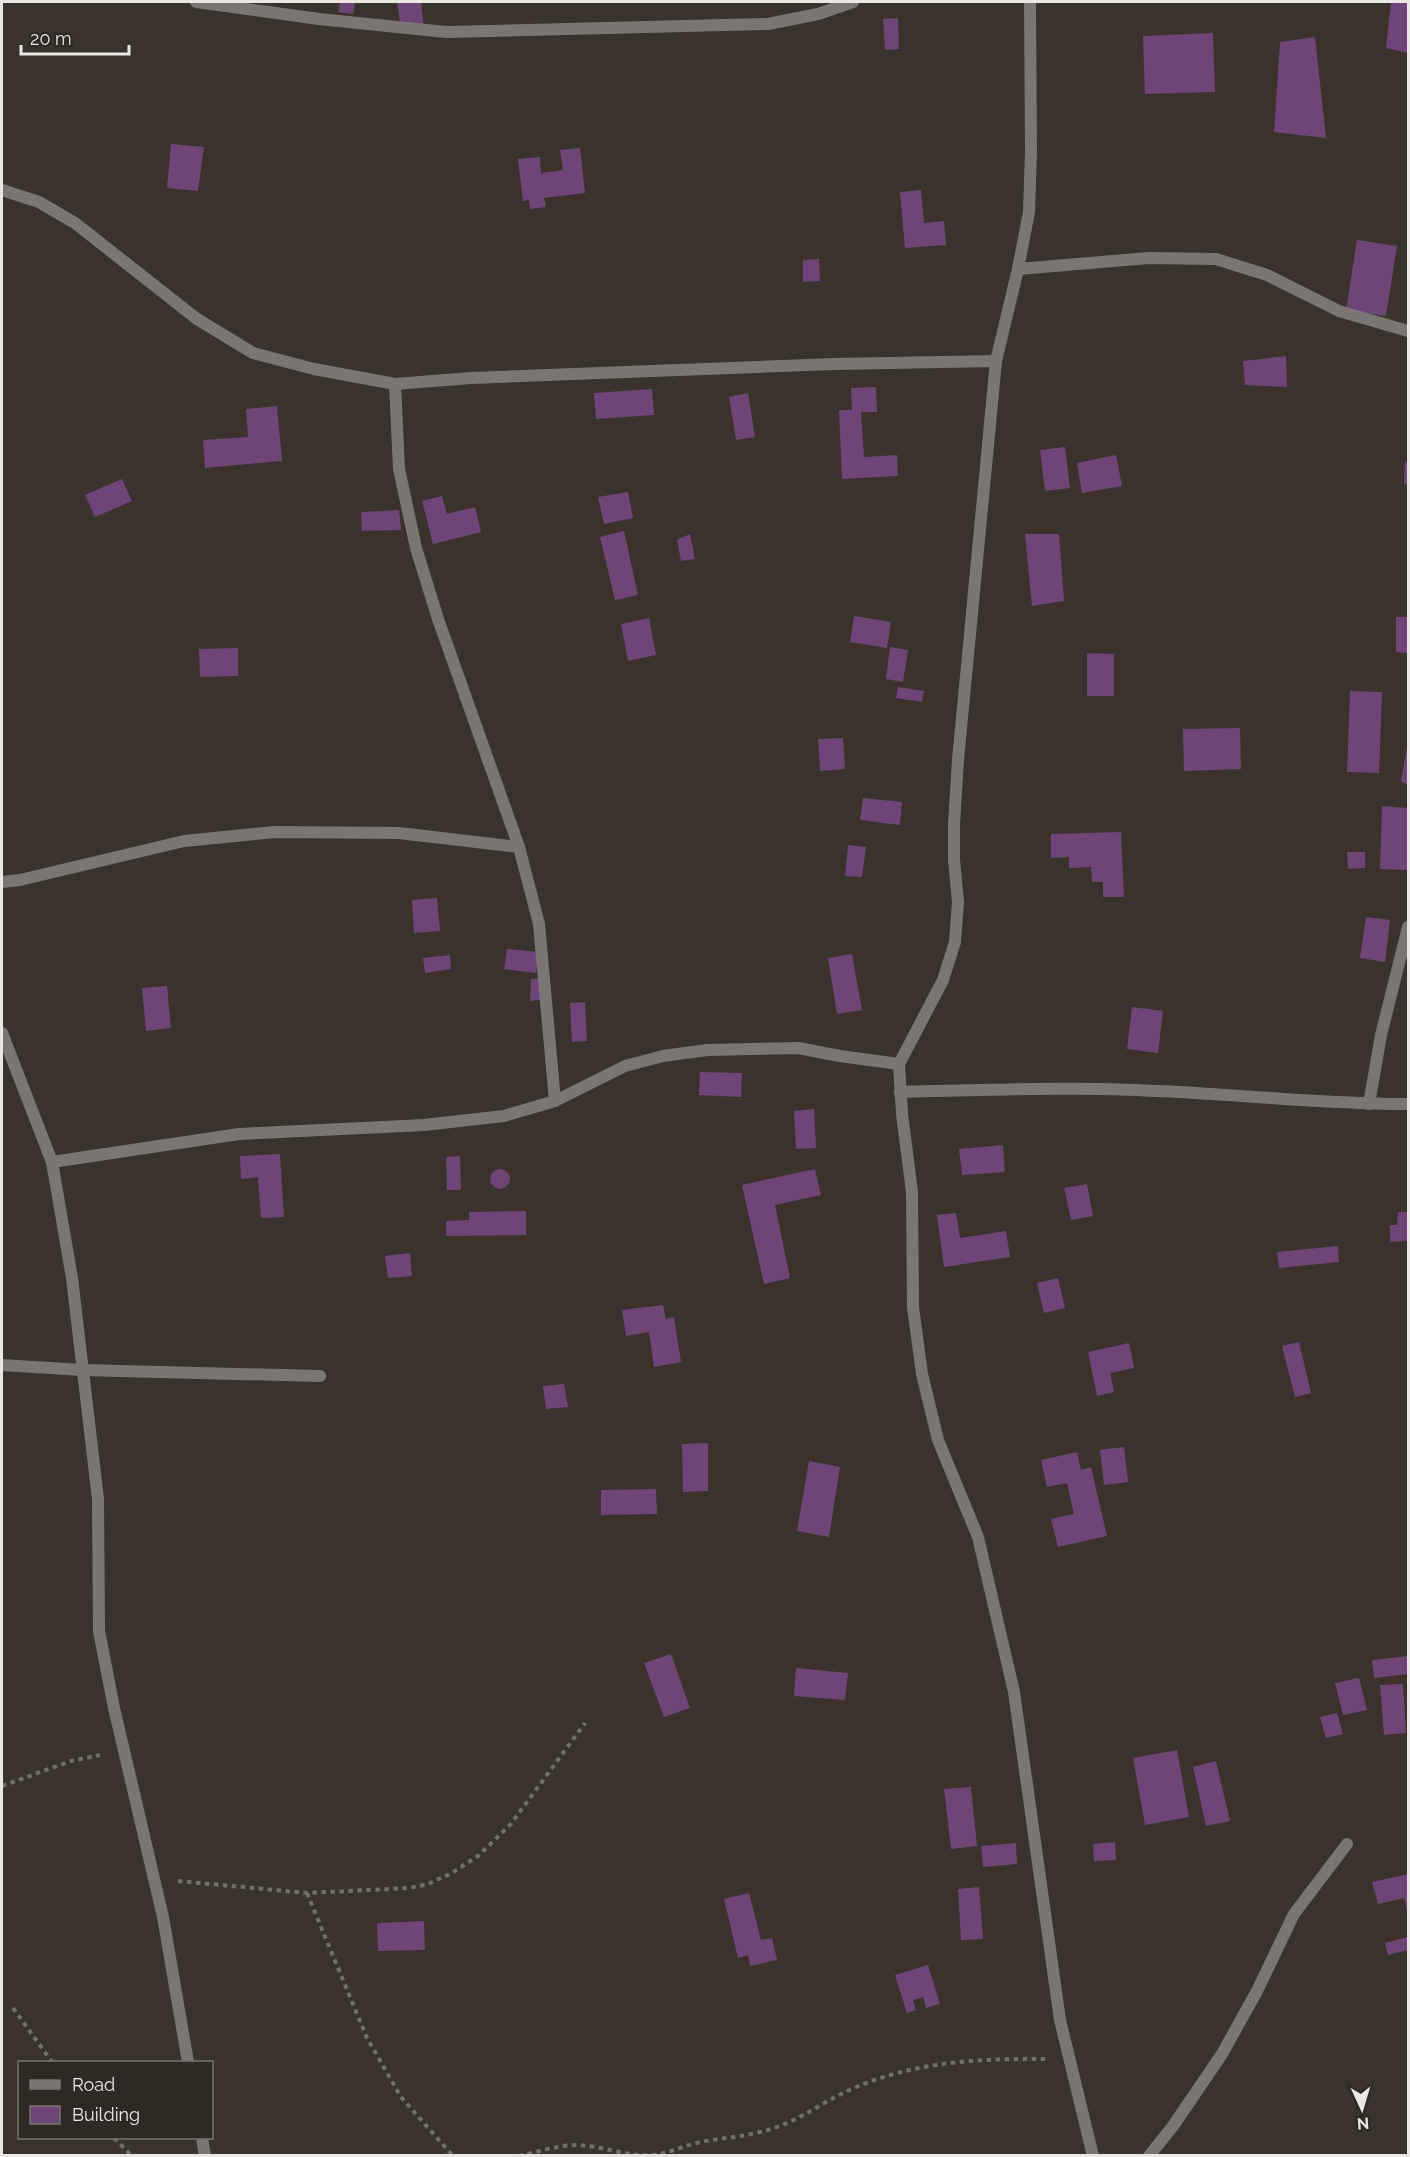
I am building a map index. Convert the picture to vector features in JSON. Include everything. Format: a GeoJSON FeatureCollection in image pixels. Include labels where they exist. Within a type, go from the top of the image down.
{"type":"FeatureCollection","features":[{"type":"Feature","properties":{"kind":"street"},"geometry":{"type":"LineString","coordinates":[[196,2],[319,19],[446,32],[768,24],[818,14],[853,2]]}},
{"type":"Feature","properties":{"kind":"street"},"geometry":{"type":"LineString","coordinates":[[1030,2],[1029,212],[996,361],[958,760],[954,824],[954,860],[958,902],[955,942],[943,980],[899,1064],[900,1092],[912,1192],[913,1307],[922,1374],[938,1440],[978,1538],[1014,1692],[1060,2020],[1093,2156]]}},
{"type":"Feature","properties":{"kind":"street"},"geometry":{"type":"LineString","coordinates":[[2,190],[39,202],[75,223],[197,319],[253,353],[314,369],[395,384],[571,373],[996,361]]}},
{"type":"Feature","properties":{"kind":"street"},"geometry":{"type":"LineString","coordinates":[[1018,269],[1149,258],[1216,259],[1267,276],[1339,311],[1408,331]]}},
{"type":"Feature","properties":{"kind":"street"},"geometry":{"type":"LineString","coordinates":[[395,384],[399,469],[416,548],[438,619],[519,847],[539,924],[555,1101]]}},
{"type":"Feature","properties":{"kind":"street"},"geometry":{"type":"LineString","coordinates":[[2,882],[20,880],[184,841],[275,832],[399,834],[519,847]]}},
{"type":"Feature","properties":{"kind":"street"},"geometry":{"type":"LineString","coordinates":[[1369,1104],[1381,1035],[1408,927]]}},
{"type":"Feature","properties":{"kind":"street"},"geometry":{"type":"LineString","coordinates":[[2,1033],[52,1162],[72,1278],[98,1499],[99,1630],[163,1917],[188,2061]]}},
{"type":"Feature","properties":{"kind":"street"},"geometry":{"type":"LineString","coordinates":[[52,1162],[239,1134],[424,1125],[504,1116],[555,1101],[625,1066],[663,1056],[707,1050],[798,1048],[899,1064]]}},
{"type":"Feature","properties":{"kind":"street"},"geometry":{"type":"LineString","coordinates":[[900,1092],[1009,1089],[1134,1090],[1369,1104],[1408,1104]]}},
{"type":"Feature","properties":{"kind":"street"},"geometry":{"type":"LineString","coordinates":[[2,1365],[82,1370],[320,1376]]}},
{"type":"Feature","properties":{"kind":"street"},"geometry":{"type":"LineString","coordinates":[[1149,2156],[1173,2126],[1222,2054],[1257,1991],[1294,1914],[1347,1844]]}},
{"type":"Feature","properties":{"kind":"street"},"geometry":{"type":"LineString","coordinates":[[202,2139],[205,2156]]}},
{"type":"Feature","properties":{"kind":"path"},"geometry":{"type":"LineString","coordinates":[[154,1879],[307,1893],[409,1888],[428,1884],[452,1873],[478,1856],[510,1825],[585,1723]]}},
{"type":"Feature","properties":{"kind":"path"},"geometry":{"type":"LineString","coordinates":[[2,1786],[88,1756],[125,1753]]}},
{"type":"Feature","properties":{"kind":"path"},"geometry":{"type":"LineString","coordinates":[[307,1893],[367,2038],[401,2097],[453,2156]]}},
{"type":"Feature","properties":{"kind":"path"},"geometry":{"type":"LineString","coordinates":[[13,2008],[51,2061]]}},
{"type":"Feature","properties":{"kind":"path"},"geometry":{"type":"LineString","coordinates":[[519,2156],[560,2146],[577,2145],[598,2147],[623,2154],[653,2155],[699,2142],[761,2132],[800,2119],[855,2088],[901,2072],[958,2062],[1011,2059],[1070,2060]]}},
{"type":"Feature","properties":{"kind":"path"},"geometry":{"type":"LineString","coordinates":[[115,2139],[132,2156]]}},
{"type":"Feature","properties":{"kind":"building"},"geometry":{"type":"Polygon","coordinates":[[[340,2],[355,2],[353,14],[338,12],[340,2]]]}},
{"type":"Feature","properties":{"kind":"building"},"geometry":{"type":"Polygon","coordinates":[[[397,2],[421,2],[424,27],[401,29],[397,2]]]}},
{"type":"Feature","properties":{"kind":"building"},"geometry":{"type":"Polygon","coordinates":[[[1391,2],[1408,2],[1408,53],[1386,48],[1391,2]]]}},
{"type":"Feature","properties":{"kind":"building"},"geometry":{"type":"Polygon","coordinates":[[[898,18],[899,49],[885,50],[883,19],[898,18]]]}},
{"type":"Feature","properties":{"kind":"building"},"geometry":{"type":"Polygon","coordinates":[[[1213,33],[1215,92],[1145,94],[1143,36],[1213,33]]]}},
{"type":"Feature","properties":{"kind":"building"},"geometry":{"type":"Polygon","coordinates":[[[1315,37],[1326,138],[1274,132],[1280,42],[1315,37]]]}},
{"type":"Feature","properties":{"kind":"building"},"geometry":{"type":"Polygon","coordinates":[[[171,144],[204,147],[198,191],[167,188],[171,144]]]}},
{"type":"Feature","properties":{"kind":"building"},"geometry":{"type":"Polygon","coordinates":[[[580,148],[585,193],[544,198],[546,207],[530,209],[529,200],[523,201],[518,159],[540,157],[541,173],[563,170],[560,150],[580,148]]]}},
{"type":"Feature","properties":{"kind":"building"},"geometry":{"type":"Polygon","coordinates":[[[921,190],[924,223],[944,221],[946,245],[905,248],[900,192],[921,190]]]}},
{"type":"Feature","properties":{"kind":"building"},"geometry":{"type":"Polygon","coordinates":[[[1357,240],[1397,246],[1386,316],[1346,310],[1357,240]]]}},
{"type":"Feature","properties":{"kind":"building"},"geometry":{"type":"Polygon","coordinates":[[[819,259],[820,281],[803,282],[803,260],[819,259]]]}},
{"type":"Feature","properties":{"kind":"building"},"geometry":{"type":"Polygon","coordinates":[[[1286,356],[1287,387],[1245,385],[1243,361],[1286,356]]]}},
{"type":"Feature","properties":{"kind":"building"},"geometry":{"type":"Polygon","coordinates":[[[876,387],[877,412],[861,412],[864,457],[897,455],[898,476],[842,479],[839,410],[852,410],[851,388],[876,387]]]}},
{"type":"Feature","properties":{"kind":"building"},"geometry":{"type":"Polygon","coordinates":[[[652,389],[654,415],[596,419],[594,393],[652,389]]]}},
{"type":"Feature","properties":{"kind":"building"},"geometry":{"type":"Polygon","coordinates":[[[748,393],[755,437],[736,440],[729,397],[748,393]]]}},
{"type":"Feature","properties":{"kind":"building"},"geometry":{"type":"Polygon","coordinates":[[[277,406],[282,461],[205,468],[203,440],[248,437],[246,409],[277,406]]]}},
{"type":"Feature","properties":{"kind":"building"},"geometry":{"type":"Polygon","coordinates":[[[1065,447],[1070,488],[1045,491],[1040,450],[1065,447]]]}},
{"type":"Feature","properties":{"kind":"building"},"geometry":{"type":"Polygon","coordinates":[[[1116,455],[1122,486],[1082,493],[1077,463],[1116,455]]]}},
{"type":"Feature","properties":{"kind":"building"},"geometry":{"type":"Polygon","coordinates":[[[1405,462],[1408,462],[1408,485],[1404,484],[1405,462]]]}},
{"type":"Feature","properties":{"kind":"building"},"geometry":{"type":"Polygon","coordinates":[[[122,479],[132,501],[95,517],[85,495],[122,479]]]}},
{"type":"Feature","properties":{"kind":"building"},"geometry":{"type":"Polygon","coordinates":[[[628,492],[633,518],[604,524],[598,497],[628,492]]]}},
{"type":"Feature","properties":{"kind":"building"},"geometry":{"type":"Polygon","coordinates":[[[442,496],[447,514],[475,507],[481,532],[433,544],[422,501],[442,496]]]}},
{"type":"Feature","properties":{"kind":"building"},"geometry":{"type":"Polygon","coordinates":[[[399,510],[401,530],[362,531],[361,512],[399,510]]]}},
{"type":"Feature","properties":{"kind":"building"},"geometry":{"type":"Polygon","coordinates":[[[624,531],[638,595],[615,600],[600,537],[624,531]]]}},
{"type":"Feature","properties":{"kind":"building"},"geometry":{"type":"Polygon","coordinates":[[[690,534],[695,559],[681,561],[677,540],[690,534]]]}},
{"type":"Feature","properties":{"kind":"building"},"geometry":{"type":"Polygon","coordinates":[[[1025,534],[1059,534],[1064,601],[1032,606],[1025,534]]]}},
{"type":"Feature","properties":{"kind":"building"},"geometry":{"type":"Polygon","coordinates":[[[854,616],[891,622],[887,648],[850,642],[854,616]]]}},
{"type":"Feature","properties":{"kind":"building"},"geometry":{"type":"Polygon","coordinates":[[[1396,617],[1408,617],[1408,653],[1396,652],[1396,617]]]}},
{"type":"Feature","properties":{"kind":"building"},"geometry":{"type":"Polygon","coordinates":[[[649,618],[656,655],[628,661],[621,624],[649,618]]]}},
{"type":"Feature","properties":{"kind":"building"},"geometry":{"type":"Polygon","coordinates":[[[890,647],[908,650],[903,682],[886,679],[890,647]]]}},
{"type":"Feature","properties":{"kind":"building"},"geometry":{"type":"Polygon","coordinates":[[[238,648],[238,676],[200,677],[199,649],[238,648]]]}},
{"type":"Feature","properties":{"kind":"building"},"geometry":{"type":"Polygon","coordinates":[[[1087,653],[1114,654],[1114,696],[1087,696],[1087,653]]]}},
{"type":"Feature","properties":{"kind":"building"},"geometry":{"type":"Polygon","coordinates":[[[898,687],[924,691],[922,702],[896,698],[898,687]]]}},
{"type":"Feature","properties":{"kind":"building"},"geometry":{"type":"Polygon","coordinates":[[[1350,691],[1382,692],[1379,773],[1347,772],[1350,691]]]}},
{"type":"Feature","properties":{"kind":"building"},"geometry":{"type":"Polygon","coordinates":[[[1240,728],[1241,769],[1184,771],[1183,729],[1240,728]]]}},
{"type":"Feature","properties":{"kind":"building"},"geometry":{"type":"Polygon","coordinates":[[[843,738],[845,769],[820,771],[818,739],[843,738]]]}},
{"type":"Feature","properties":{"kind":"building"},"geometry":{"type":"Polygon","coordinates":[[[1408,747],[1408,785],[1401,781],[1408,747]]]}},
{"type":"Feature","properties":{"kind":"building"},"geometry":{"type":"Polygon","coordinates":[[[863,798],[902,802],[900,825],[860,820],[863,798]]]}},
{"type":"Feature","properties":{"kind":"building"},"geometry":{"type":"Polygon","coordinates":[[[1382,806],[1408,808],[1408,870],[1380,869],[1382,806]]]}},
{"type":"Feature","properties":{"kind":"building"},"geometry":{"type":"Polygon","coordinates":[[[1121,832],[1124,897],[1103,897],[1103,882],[1092,882],[1091,867],[1069,868],[1069,857],[1051,858],[1051,834],[1121,832]]]}},
{"type":"Feature","properties":{"kind":"building"},"geometry":{"type":"Polygon","coordinates":[[[848,845],[866,847],[862,877],[845,876],[848,845]]]}},
{"type":"Feature","properties":{"kind":"building"},"geometry":{"type":"Polygon","coordinates":[[[1347,852],[1365,852],[1365,868],[1348,869],[1347,852]]]}},
{"type":"Feature","properties":{"kind":"building"},"geometry":{"type":"Polygon","coordinates":[[[437,898],[440,931],[414,933],[412,900],[437,898]]]}},
{"type":"Feature","properties":{"kind":"building"},"geometry":{"type":"Polygon","coordinates":[[[1366,917],[1390,920],[1385,962],[1360,958],[1366,917]]]}},
{"type":"Feature","properties":{"kind":"building"},"geometry":{"type":"Polygon","coordinates":[[[507,949],[539,952],[536,973],[504,969],[507,949]]]}},
{"type":"Feature","properties":{"kind":"building"},"geometry":{"type":"Polygon","coordinates":[[[852,954],[862,1010],[837,1014],[828,958],[852,954]]]}},
{"type":"Feature","properties":{"kind":"building"},"geometry":{"type":"Polygon","coordinates":[[[450,955],[451,969],[425,973],[423,958],[450,955]]]}},
{"type":"Feature","properties":{"kind":"building"},"geometry":{"type":"Polygon","coordinates":[[[543,978],[541,1000],[530,1001],[531,979],[543,978]]]}},
{"type":"Feature","properties":{"kind":"building"},"geometry":{"type":"Polygon","coordinates":[[[167,986],[171,1028],[146,1031],[142,988],[167,986]]]}},
{"type":"Feature","properties":{"kind":"building"},"geometry":{"type":"Polygon","coordinates":[[[585,1002],[587,1041],[572,1042],[570,1003],[585,1002]]]}},
{"type":"Feature","properties":{"kind":"building"},"geometry":{"type":"Polygon","coordinates":[[[1132,1007],[1163,1011],[1158,1053],[1127,1049],[1132,1007]]]}},
{"type":"Feature","properties":{"kind":"building"},"geometry":{"type":"Polygon","coordinates":[[[700,1072],[742,1073],[741,1097],[699,1095],[700,1072]]]}},
{"type":"Feature","properties":{"kind":"building"},"geometry":{"type":"Polygon","coordinates":[[[814,1109],[816,1148],[796,1149],[794,1111],[814,1109]]]}},
{"type":"Feature","properties":{"kind":"building"},"geometry":{"type":"Polygon","coordinates":[[[1003,1145],[1005,1172],[962,1175],[959,1149],[1003,1145]]]}},
{"type":"Feature","properties":{"kind":"building"},"geometry":{"type":"Polygon","coordinates":[[[280,1154],[284,1217],[261,1218],[258,1177],[241,1179],[240,1156],[280,1154]]]}},
{"type":"Feature","properties":{"kind":"building"},"geometry":{"type":"Polygon","coordinates":[[[460,1156],[461,1190],[447,1190],[446,1157],[460,1156]]]}},
{"type":"Feature","properties":{"kind":"building"},"geometry":{"type":"Polygon","coordinates":[[[500,1169],[507,1172],[510,1179],[507,1186],[500,1189],[493,1186],[490,1179],[493,1172],[500,1169]]]}},
{"type":"Feature","properties":{"kind":"building"},"geometry":{"type":"Polygon","coordinates":[[[815,1169],[821,1195],[775,1205],[790,1278],[764,1284],[742,1185],[815,1169]]]}},
{"type":"Feature","properties":{"kind":"building"},"geometry":{"type":"Polygon","coordinates":[[[1087,1184],[1093,1216],[1071,1220],[1064,1188],[1087,1184]]]}},
{"type":"Feature","properties":{"kind":"building"},"geometry":{"type":"Polygon","coordinates":[[[526,1211],[526,1235],[446,1236],[446,1221],[469,1220],[469,1212],[526,1211]]]}},
{"type":"Feature","properties":{"kind":"building"},"geometry":{"type":"Polygon","coordinates":[[[1398,1212],[1408,1212],[1408,1241],[1390,1242],[1390,1225],[1397,1225],[1398,1212]]]}},
{"type":"Feature","properties":{"kind":"building"},"geometry":{"type":"Polygon","coordinates":[[[956,1213],[960,1238],[1006,1231],[1010,1257],[944,1267],[937,1215],[956,1213]]]}},
{"type":"Feature","properties":{"kind":"building"},"geometry":{"type":"Polygon","coordinates":[[[1338,1246],[1339,1262],[1279,1268],[1277,1252],[1338,1246]]]}},
{"type":"Feature","properties":{"kind":"building"},"geometry":{"type":"Polygon","coordinates":[[[410,1253],[412,1276],[388,1278],[385,1256],[410,1253]]]}},
{"type":"Feature","properties":{"kind":"building"},"geometry":{"type":"Polygon","coordinates":[[[1058,1278],[1065,1308],[1044,1313],[1037,1283],[1058,1278]]]}},
{"type":"Feature","properties":{"kind":"building"},"geometry":{"type":"Polygon","coordinates":[[[663,1305],[666,1319],[674,1317],[681,1362],[654,1367],[649,1332],[626,1336],[622,1310],[663,1305]]]}},
{"type":"Feature","properties":{"kind":"building"},"geometry":{"type":"Polygon","coordinates":[[[1299,1342],[1311,1393],[1295,1397],[1282,1346],[1299,1342]]]}},
{"type":"Feature","properties":{"kind":"building"},"geometry":{"type":"Polygon","coordinates":[[[1129,1343],[1134,1368],[1110,1373],[1114,1392],[1097,1396],[1088,1352],[1129,1343]]]}},
{"type":"Feature","properties":{"kind":"building"},"geometry":{"type":"Polygon","coordinates":[[[564,1384],[568,1407],[546,1409],[543,1386],[564,1384]]]}},
{"type":"Feature","properties":{"kind":"building"},"geometry":{"type":"Polygon","coordinates":[[[708,1443],[708,1491],[683,1492],[682,1444],[708,1443]]]}},
{"type":"Feature","properties":{"kind":"building"},"geometry":{"type":"Polygon","coordinates":[[[1124,1447],[1128,1482],[1104,1485],[1100,1450],[1124,1447]]]}},
{"type":"Feature","properties":{"kind":"building"},"geometry":{"type":"Polygon","coordinates":[[[1077,1452],[1081,1470],[1091,1467],[1107,1536],[1058,1547],[1051,1519],[1074,1514],[1067,1483],[1047,1487],[1041,1460],[1077,1452]]]}},
{"type":"Feature","properties":{"kind":"building"},"geometry":{"type":"Polygon","coordinates":[[[809,1461],[840,1467],[829,1537],[797,1531],[809,1461]]]}},
{"type":"Feature","properties":{"kind":"building"},"geometry":{"type":"Polygon","coordinates":[[[656,1489],[657,1514],[601,1515],[601,1490],[656,1489]]]}},
{"type":"Feature","properties":{"kind":"building"},"geometry":{"type":"Polygon","coordinates":[[[671,1654],[690,1708],[664,1717],[644,1663],[671,1654]]]}},
{"type":"Feature","properties":{"kind":"building"},"geometry":{"type":"Polygon","coordinates":[[[1408,1656],[1408,1674],[1374,1678],[1372,1660],[1408,1656]]]}},
{"type":"Feature","properties":{"kind":"building"},"geometry":{"type":"Polygon","coordinates":[[[796,1668],[848,1673],[845,1700],[794,1696],[796,1668]]]}},
{"type":"Feature","properties":{"kind":"building"},"geometry":{"type":"Polygon","coordinates":[[[1359,1678],[1367,1710],[1343,1715],[1335,1683],[1359,1678]]]}},
{"type":"Feature","properties":{"kind":"building"},"geometry":{"type":"Polygon","coordinates":[[[1403,1684],[1406,1733],[1384,1735],[1380,1685],[1403,1684]]]}},
{"type":"Feature","properties":{"kind":"building"},"geometry":{"type":"Polygon","coordinates":[[[1337,1713],[1343,1734],[1326,1738],[1320,1717],[1337,1713]]]}},
{"type":"Feature","properties":{"kind":"building"},"geometry":{"type":"Polygon","coordinates":[[[1177,1750],[1189,1817],[1145,1825],[1133,1758],[1177,1750]]]}},
{"type":"Feature","properties":{"kind":"building"},"geometry":{"type":"Polygon","coordinates":[[[1216,1761],[1230,1821],[1206,1826],[1193,1767],[1216,1761]]]}},
{"type":"Feature","properties":{"kind":"building"},"geometry":{"type":"Polygon","coordinates":[[[971,1787],[977,1846],[951,1849],[944,1789],[971,1787]]]}},
{"type":"Feature","properties":{"kind":"building"},"geometry":{"type":"Polygon","coordinates":[[[1115,1842],[1116,1860],[1094,1861],[1093,1844],[1115,1842]]]}},
{"type":"Feature","properties":{"kind":"building"},"geometry":{"type":"Polygon","coordinates":[[[1016,1843],[1017,1864],[983,1867],[981,1846],[1016,1843]]]}},
{"type":"Feature","properties":{"kind":"building"},"geometry":{"type":"Polygon","coordinates":[[[1408,1874],[1408,1914],[1404,1898],[1378,1904],[1372,1882],[1408,1874]]]}},
{"type":"Feature","properties":{"kind":"building"},"geometry":{"type":"Polygon","coordinates":[[[979,1887],[983,1939],[961,1940],[958,1889],[979,1887]]]}},
{"type":"Feature","properties":{"kind":"building"},"geometry":{"type":"Polygon","coordinates":[[[749,1893],[761,1940],[772,1938],[777,1960],[750,1966],[748,1955],[738,1958],[724,1899],[749,1893]]]}},
{"type":"Feature","properties":{"kind":"building"},"geometry":{"type":"Polygon","coordinates":[[[424,1921],[425,1950],[378,1951],[377,1923],[424,1921]]]}},
{"type":"Feature","properties":{"kind":"building"},"geometry":{"type":"Polygon","coordinates":[[[1408,1937],[1408,1950],[1388,1955],[1385,1943],[1408,1937]]]}},
{"type":"Feature","properties":{"kind":"building"},"geometry":{"type":"Polygon","coordinates":[[[928,1965],[940,2004],[926,2008],[923,1997],[913,2000],[916,2010],[907,2013],[895,1975],[928,1965]]]}}]}
